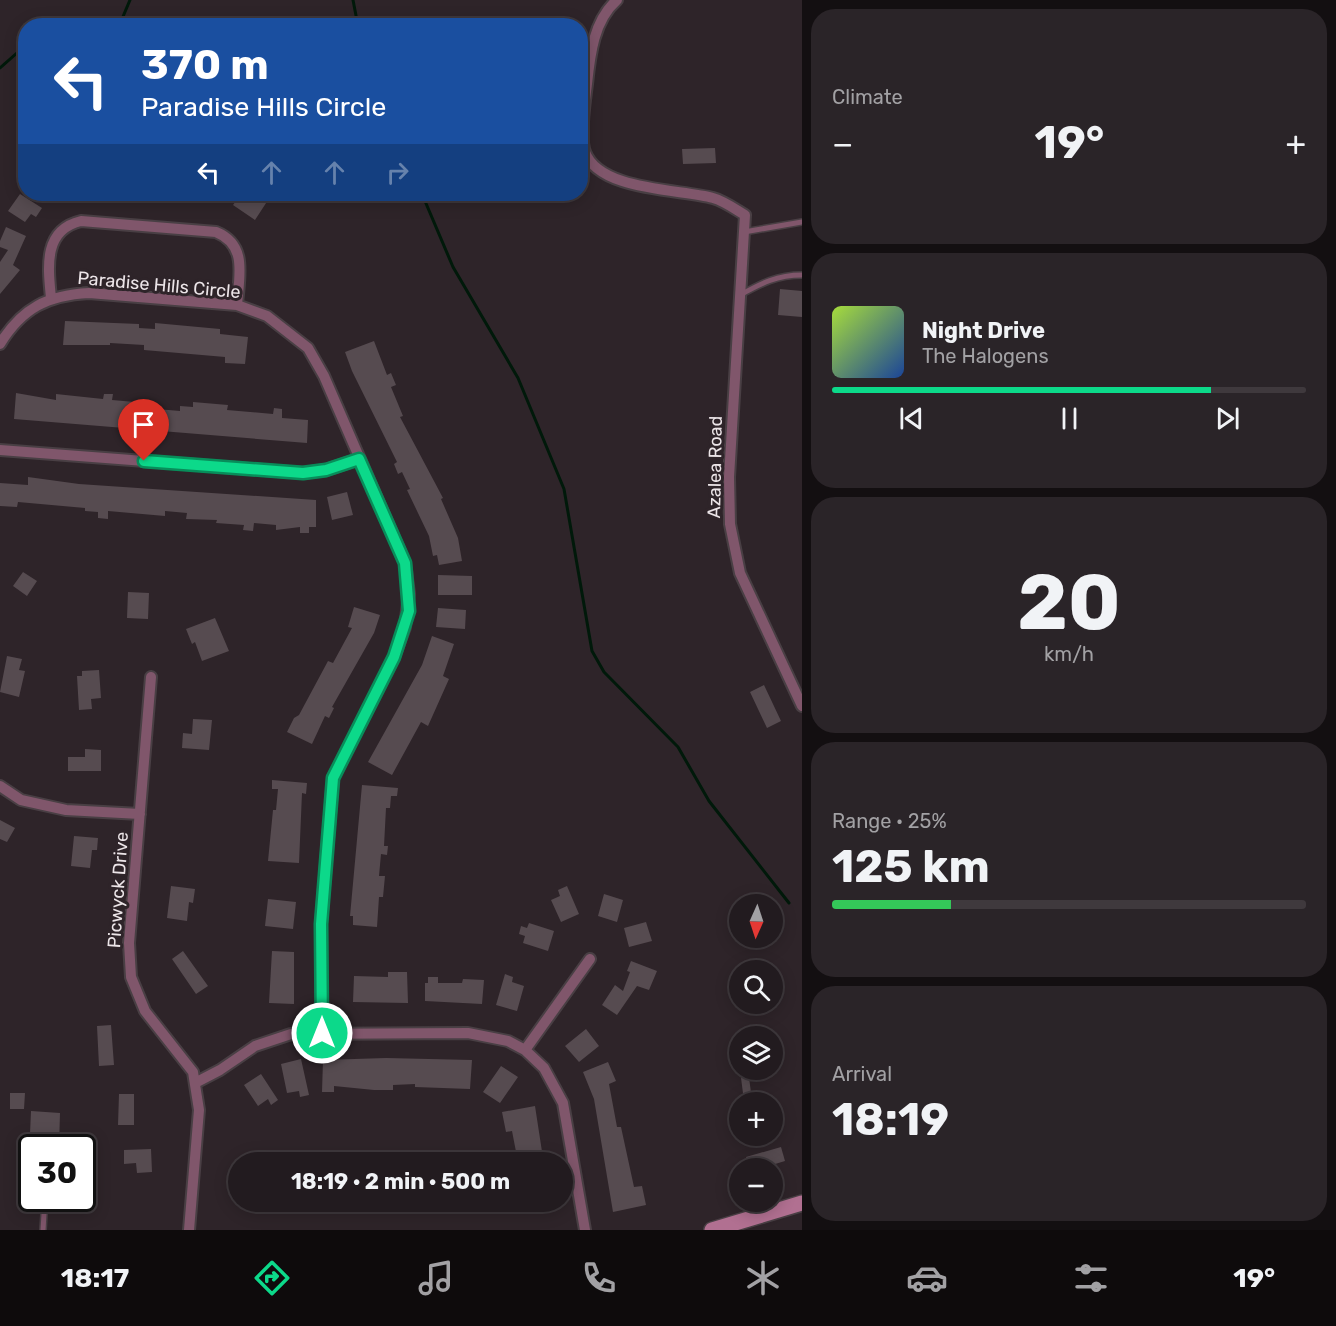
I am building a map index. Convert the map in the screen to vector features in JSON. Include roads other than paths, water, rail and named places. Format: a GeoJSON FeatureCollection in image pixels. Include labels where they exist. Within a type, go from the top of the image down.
{"type":"FeatureCollection","features":[{"type":"Feature","properties":{"kind":"main road"},"geometry":{"type":"LineString","coordinates":[[712,1230],[802,1203]]}},
{"type":"Feature","properties":{"kind":"street","name":"Azalea Road"},"geometry":{"type":"LineString","coordinates":[[588,90],[595,35],[608,8],[617,0]]}},
{"type":"Feature","properties":{"kind":"street","name":"Azalea Road"},"geometry":{"type":"LineString","coordinates":[[588,155],[600,169],[622,182],[716,198],[746,215],[729,477],[730,524],[740,573],[802,706]]}},
{"type":"Feature","properties":{"kind":"street"},"geometry":{"type":"LineString","coordinates":[[51,298],[49,273],[51,248],[57,234],[68,224],[81,221],[216,232],[227,237],[237,249],[240,261],[237,305]]}},
{"type":"Feature","properties":{"kind":"street","name":"Paradise Hills Circle"},"geometry":{"type":"LineString","coordinates":[[0,344],[21,317],[51,298],[89,292],[237,305],[267,316],[308,348],[324,376],[405,563],[409,611],[394,657],[333,778],[321,924],[322,1033]]}},
{"type":"Feature","properties":{"kind":"street"},"geometry":{"type":"LineString","coordinates":[[0,450],[303,473],[326,470],[359,459]]}},
{"type":"Feature","properties":{"kind":"street","name":"Picwyck Drive"},"geometry":{"type":"LineString","coordinates":[[151,677],[129,943],[131,977],[145,1011],[193,1072],[199,1110],[189,1230]]}},
{"type":"Feature","properties":{"kind":"street"},"geometry":{"type":"LineString","coordinates":[[0,786],[21,800],[66,810],[140,814]]}},
{"type":"Feature","properties":{"kind":"street"},"geometry":{"type":"LineString","coordinates":[[525,1050],[590,959]]}},
{"type":"Feature","properties":{"kind":"street"},"geometry":{"type":"LineString","coordinates":[[195,1083],[220,1070],[255,1046],[274,1038],[322,1033],[490,1035],[525,1050],[544,1068],[563,1103],[585,1230]]}},
{"type":"Feature","properties":{"kind":"lane"},"geometry":{"type":"LineString","coordinates":[[744,232],[756,232],[802,222]]}},
{"type":"Feature","properties":{"kind":"lane"},"geometry":{"type":"LineString","coordinates":[[740,295],[770,279],[783,275],[802,275]]}},
{"type":"Feature","properties":{"kind":"lane"},"geometry":{"type":"LineString","coordinates":[[43,1230],[46,1212]]}},
{"type":"Feature","properties":{"kind":"waterway"},"geometry":{"type":"LineString","coordinates":[[122,18],[130,0]]}},
{"type":"Feature","properties":{"kind":"waterway"},"geometry":{"type":"LineString","coordinates":[[353,0],[356,18]]}},
{"type":"Feature","properties":{"kind":"waterway"},"geometry":{"type":"LineString","coordinates":[[0,68],[18,52]]}},
{"type":"Feature","properties":{"kind":"waterway"},"geometry":{"type":"LineString","coordinates":[[425,201],[453,267],[518,378],[564,489],[592,651],[604,672],[678,747],[709,801],[789,903]]}}]}
